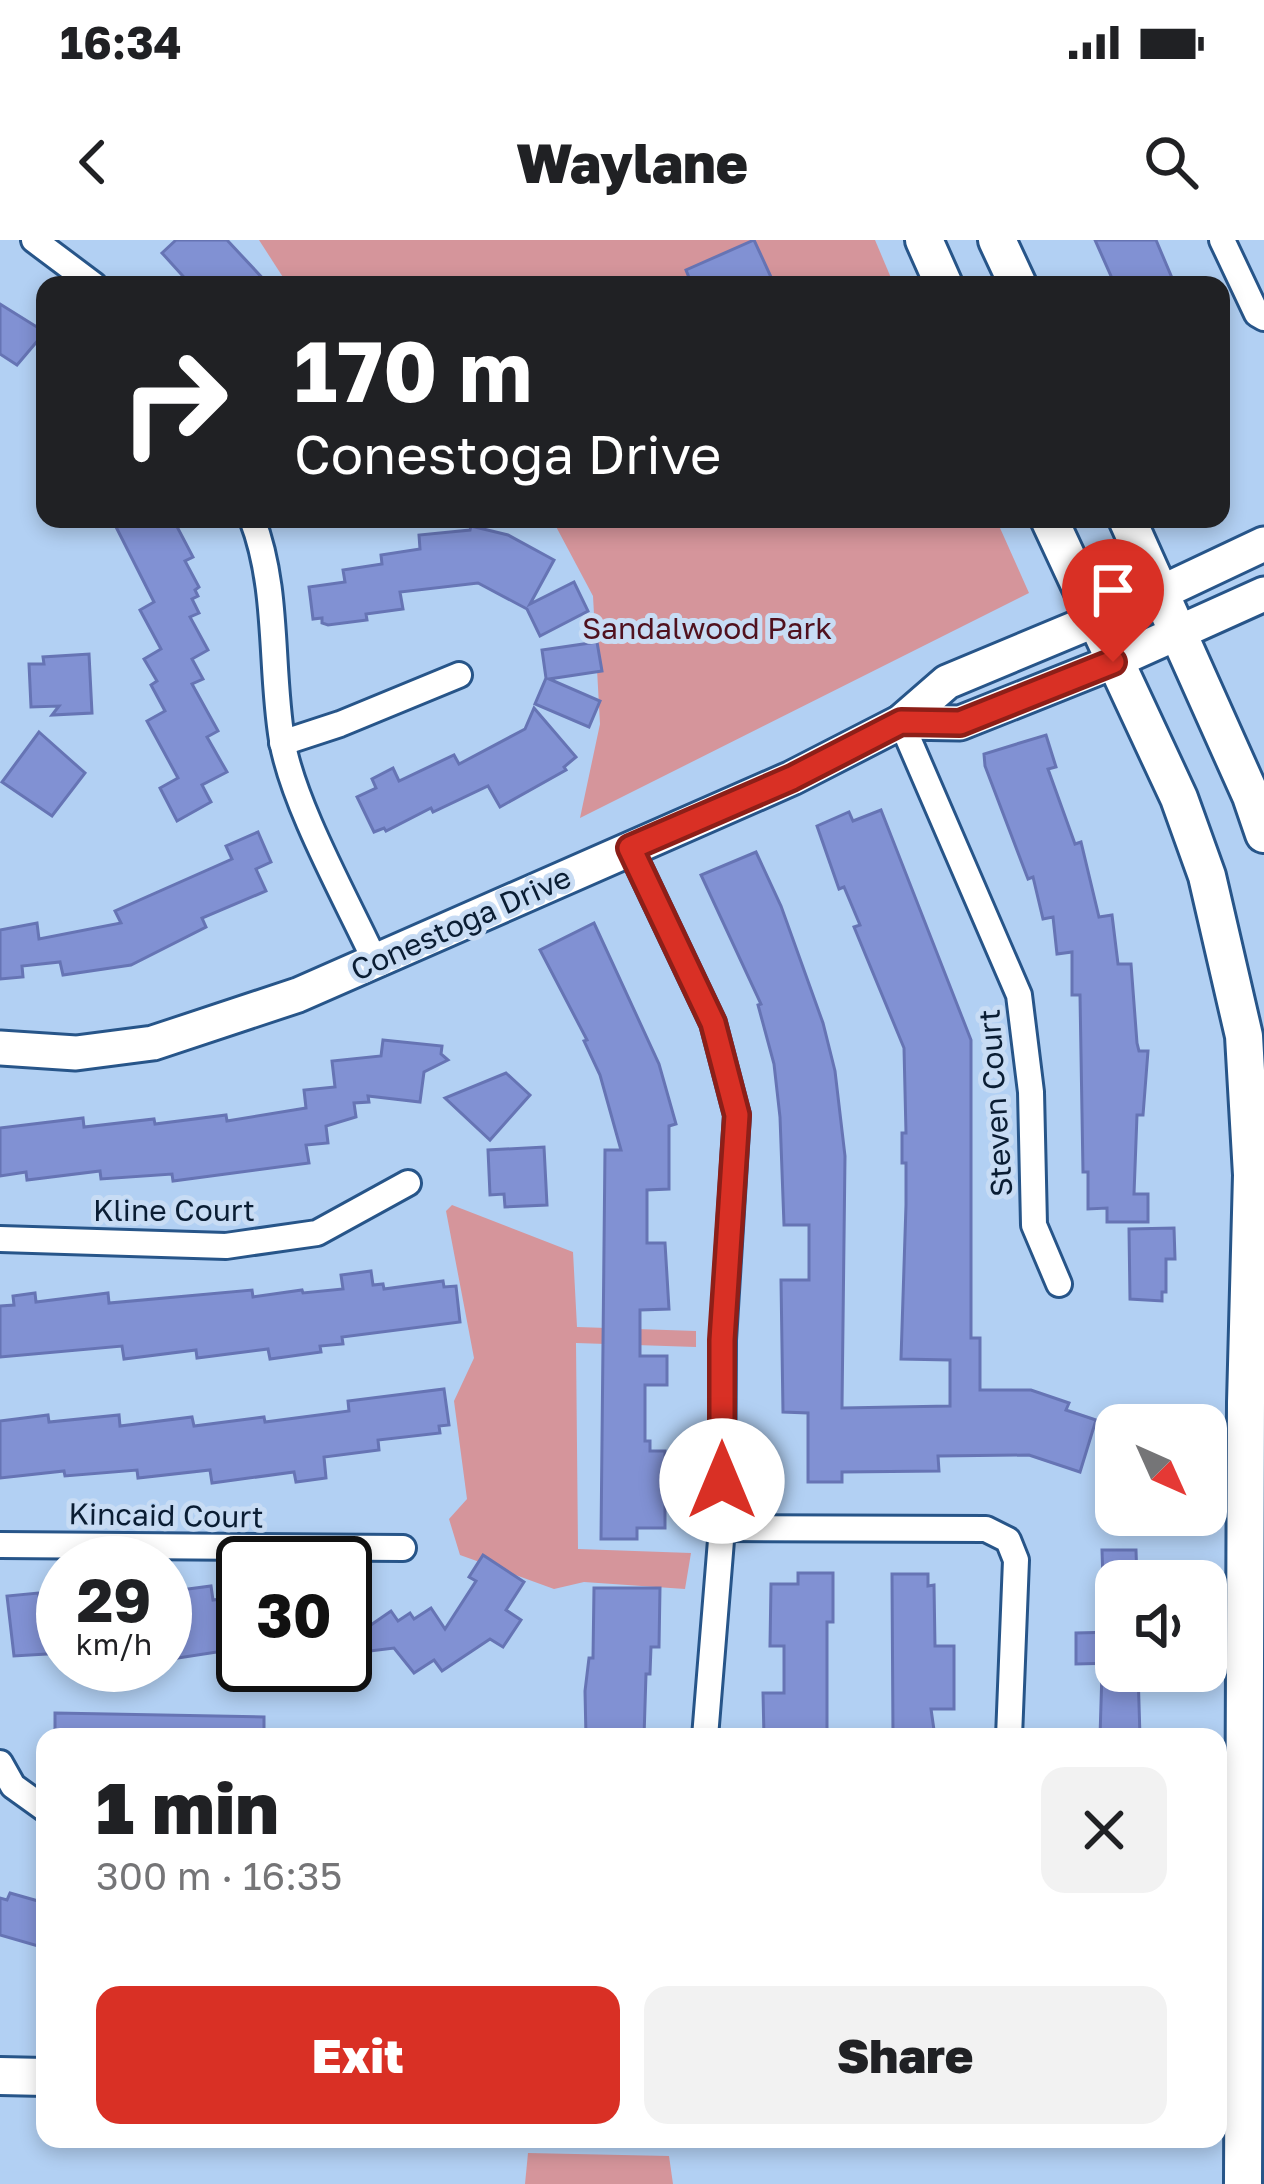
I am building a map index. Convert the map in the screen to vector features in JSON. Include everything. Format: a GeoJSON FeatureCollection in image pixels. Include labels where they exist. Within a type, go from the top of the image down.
{"type":"FeatureCollection","features":[{"type":"Feature","properties":{"kind":"main road"},"geometry":{"type":"LineString","coordinates":[[924,240],[940,276]]}},
{"type":"Feature","properties":{"kind":"main road"},"geometry":{"type":"LineString","coordinates":[[997,240],[1014,276]]}},
{"type":"Feature","properties":{"kind":"main road"},"geometry":{"type":"LineString","coordinates":[[1053,528],[1179,798],[1207,876],[1244,1036],[1252,1175],[1246,1403],[1256,1612],[1241,2063],[1243,2184]]}},
{"type":"Feature","properties":{"kind":"main road"},"geometry":{"type":"LineString","coordinates":[[1130,528],[1264,834]]}},
{"type":"Feature","properties":{"kind":"main road"},"geometry":{"type":"LineString","coordinates":[[0,2076],[36,2077]]}},
{"type":"Feature","properties":{"kind":"street"},"geometry":{"type":"LineString","coordinates":[[34,240],[82,276]]}},
{"type":"Feature","properties":{"kind":"street"},"geometry":{"type":"LineString","coordinates":[[1222,240],[1257,314],[1264,318]]}},
{"type":"Feature","properties":{"kind":"street"},"geometry":{"type":"LineString","coordinates":[[256,528],[273,632],[282,743],[317,835],[376,963]]}},
{"type":"Feature","properties":{"kind":"street","name":"Conestoga Drive"},"geometry":{"type":"LineString","coordinates":[[0,1048],[76,1053],[153,1043],[238,1017],[376,963],[792,778],[901,722],[947,682],[1264,544]]}},
{"type":"Feature","properties":{"kind":"street","name":"Conestoga Drive"},"geometry":{"type":"LineString","coordinates":[[901,722],[960,723],[1178,635],[1264,593]]}},
{"type":"Feature","properties":{"kind":"street"},"geometry":{"type":"LineString","coordinates":[[282,743],[459,675]]}},
{"type":"Feature","properties":{"kind":"street","name":"Steven Court"},"geometry":{"type":"LineString","coordinates":[[901,722],[1018,995],[1031,1092],[1034,1225],[1058,1283]]}},
{"type":"Feature","properties":{"kind":"street"},"geometry":{"type":"LineString","coordinates":[[630,848],[713,1023],[737,1115],[722,1340],[722,1528],[706,1728]]}},
{"type":"Feature","properties":{"kind":"street","name":"Kline Court"},"geometry":{"type":"LineString","coordinates":[[0,1239],[226,1246],[316,1233],[408,1183]]}},
{"type":"Feature","properties":{"kind":"street"},"geometry":{"type":"LineString","coordinates":[[722,1528],[986,1529],[1008,1540],[1016,1560],[1009,1728]]}},
{"type":"Feature","properties":{"kind":"street","name":"Kincaid Court"},"geometry":{"type":"LineString","coordinates":[[0,1545],[403,1548]]}},
{"type":"Feature","properties":{"kind":"street"},"geometry":{"type":"LineString","coordinates":[[0,1763],[13,1786],[36,1803]]}},
{"type":"Feature","properties":{"kind":"green space"},"geometry":{"type":"Polygon","coordinates":[[[259,240],[875,240],[890,276],[282,276],[259,240]]]}},
{"type":"Feature","properties":{"kind":"green space","name":"Sandalwood Park"},"geometry":{"type":"Polygon","coordinates":[[[557,528],[1000,528],[1029,593],[580,818],[600,724],[593,596],[557,528]]]}},
{"type":"Feature","properties":{"kind":"green space"},"geometry":{"type":"Polygon","coordinates":[[[452,1205],[573,1252],[577,1327],[696,1331],[696,1347],[576,1343],[578,1549],[691,1553],[685,1589],[584,1582],[554,1589],[460,1555],[449,1519],[467,1499],[454,1401],[474,1358],[446,1211],[452,1205]]]}},
{"type":"Feature","properties":{"kind":"green space"},"geometry":{"type":"Polygon","coordinates":[[[528,2153],[669,2156],[673,2184],[525,2184],[528,2153]]]}},
{"type":"Feature","properties":{"kind":"building"},"geometry":{"type":"Polygon","coordinates":[[[176,240],[227,240],[261,276],[183,276],[162,253],[176,240]]]}},
{"type":"Feature","properties":{"kind":"building"},"geometry":{"type":"Polygon","coordinates":[[[754,240],[771,276],[688,276],[686,270],[754,240]]]}},
{"type":"Feature","properties":{"kind":"building"},"geometry":{"type":"Polygon","coordinates":[[[1095,240],[1156,240],[1171,276],[1111,276],[1095,240]]]}},
{"type":"Feature","properties":{"kind":"building"},"geometry":{"type":"Polygon","coordinates":[[[0,304],[36,326],[36,343],[17,365],[0,354],[0,304]]]}},
{"type":"Feature","properties":{"kind":"building"},"geometry":{"type":"Polygon","coordinates":[[[117,528],[178,528],[193,557],[185,561],[199,587],[195,590],[198,596],[192,599],[199,613],[190,617],[208,650],[192,659],[203,679],[192,684],[218,731],[207,737],[227,772],[202,785],[211,802],[177,821],[160,788],[178,778],[147,721],[165,711],[151,685],[157,681],[144,659],[161,649],[140,610],[154,602],[117,528]]]}},
{"type":"Feature","properties":{"kind":"building"},"geometry":{"type":"Polygon","coordinates":[[[470,530],[508,535],[554,560],[530,604],[574,582],[588,611],[540,636],[527,609],[478,583],[400,592],[403,609],[366,614],[367,620],[328,625],[322,618],[313,619],[309,587],[345,582],[343,570],[382,564],[381,555],[420,549],[419,535],[470,530]]]}},
{"type":"Feature","properties":{"kind":"building"},"geometry":{"type":"Polygon","coordinates":[[[597,642],[602,671],[549,679],[600,701],[589,727],[535,704],[546,678],[542,650],[597,642]]]}},
{"type":"Feature","properties":{"kind":"building"},"geometry":{"type":"Polygon","coordinates":[[[89,654],[92,713],[52,715],[59,706],[31,707],[29,664],[44,664],[43,657],[89,654]]]}},
{"type":"Feature","properties":{"kind":"building"},"geometry":{"type":"Polygon","coordinates":[[[534,708],[576,757],[566,770],[500,807],[488,786],[374,832],[357,797],[376,788],[372,779],[393,768],[399,781],[454,755],[459,764],[525,729],[534,708]]]}},
{"type":"Feature","properties":{"kind":"building"},"geometry":{"type":"Polygon","coordinates":[[[39,732],[85,773],[52,816],[2,782],[39,732]]]}},
{"type":"Feature","properties":{"kind":"building"},"geometry":{"type":"Polygon","coordinates":[[[1046,735],[1056,767],[1048,769],[1075,844],[1081,842],[1099,917],[1112,915],[1118,964],[1131,964],[1137,1043],[1139,1051],[1148,1051],[1143,1115],[1137,1115],[1134,1194],[1148,1194],[1148,1222],[1107,1222],[1107,1208],[1088,1209],[1088,1172],[1083,1172],[1080,995],[1072,995],[1072,952],[1057,954],[1053,917],[1043,919],[1033,877],[1028,879],[985,766],[984,754],[1046,735]]]}},
{"type":"Feature","properties":{"kind":"building"},"geometry":{"type":"Polygon","coordinates":[[[881,810],[971,1040],[971,1338],[980,1338],[980,1390],[1031,1390],[1069,1403],[1066,1410],[1095,1420],[1080,1472],[1029,1455],[938,1456],[939,1471],[842,1472],[842,1482],[808,1482],[808,1413],[783,1412],[781,1280],[809,1280],[809,1225],[784,1225],[780,1117],[761,1004],[701,875],[756,852],[781,906],[835,1071],[845,1156],[842,1408],[950,1406],[950,1360],[901,1359],[904,1048],[854,927],[860,925],[844,887],[839,889],[817,826],[849,812],[853,821],[881,810]]]}},
{"type":"Feature","properties":{"kind":"building"},"geometry":{"type":"Polygon","coordinates":[[[258,832],[271,862],[256,869],[266,891],[202,918],[206,927],[131,965],[63,975],[60,962],[22,966],[23,977],[0,979],[0,930],[37,923],[39,939],[121,923],[115,911],[232,859],[226,846],[258,832]]]}},
{"type":"Feature","properties":{"kind":"building"},"geometry":{"type":"Polygon","coordinates":[[[594,923],[659,1064],[676,1124],[669,1126],[669,1189],[647,1190],[647,1243],[665,1243],[669,1309],[640,1310],[640,1356],[667,1356],[667,1385],[645,1385],[645,1441],[650,1441],[650,1451],[665,1451],[665,1528],[637,1528],[637,1539],[601,1539],[605,1150],[621,1150],[587,1040],[540,950],[594,923]]]}},
{"type":"Feature","properties":{"kind":"building"},"geometry":{"type":"Polygon","coordinates":[[[383,1040],[442,1046],[441,1054],[448,1060],[424,1072],[420,1102],[368,1096],[369,1102],[354,1103],[356,1117],[326,1126],[328,1143],[306,1145],[309,1163],[173,1181],[172,1174],[101,1179],[100,1171],[27,1180],[26,1172],[0,1176],[0,1128],[83,1118],[84,1127],[226,1115],[227,1121],[306,1108],[304,1090],[335,1087],[332,1061],[381,1056],[383,1040]]]}},
{"type":"Feature","properties":{"kind":"building"},"geometry":{"type":"Polygon","coordinates":[[[506,1073],[530,1095],[490,1140],[445,1098],[506,1073]]]}},
{"type":"Feature","properties":{"kind":"building"},"geometry":{"type":"Polygon","coordinates":[[[544,1147],[547,1205],[505,1207],[504,1194],[490,1195],[488,1150],[544,1147]]]}},
{"type":"Feature","properties":{"kind":"building"},"geometry":{"type":"Polygon","coordinates":[[[1174,1228],[1175,1259],[1166,1259],[1162,1301],[1130,1299],[1129,1229],[1174,1228]]]}},
{"type":"Feature","properties":{"kind":"building"},"geometry":{"type":"Polygon","coordinates":[[[371,1271],[373,1285],[383,1284],[384,1289],[443,1281],[444,1287],[456,1286],[460,1322],[342,1337],[343,1344],[320,1346],[321,1352],[270,1359],[268,1349],[197,1358],[196,1350],[124,1359],[122,1346],[0,1357],[0,1306],[14,1305],[13,1296],[35,1293],[36,1302],[108,1293],[109,1303],[252,1290],[253,1297],[343,1289],[341,1275],[371,1271]]]}},
{"type":"Feature","properties":{"kind":"building"},"geometry":{"type":"Polygon","coordinates":[[[444,1389],[449,1425],[439,1426],[440,1433],[378,1440],[379,1450],[324,1457],[326,1478],[296,1482],[294,1472],[212,1483],[210,1470],[138,1478],[137,1470],[0,1478],[0,1421],[119,1415],[120,1426],[192,1417],[194,1426],[264,1417],[265,1422],[349,1411],[348,1401],[444,1389]]]}},
{"type":"Feature","properties":{"kind":"building"},"geometry":{"type":"Polygon","coordinates":[[[1102,1550],[1136,1550],[1136,1560],[1102,1560],[1102,1550]]]}},
{"type":"Feature","properties":{"kind":"building"},"geometry":{"type":"Polygon","coordinates":[[[483,1555],[524,1582],[506,1610],[521,1620],[503,1647],[490,1639],[442,1671],[434,1660],[414,1673],[394,1648],[372,1651],[372,1624],[391,1611],[398,1621],[410,1613],[414,1619],[431,1608],[445,1629],[476,1581],[469,1577],[483,1555]]]}},
{"type":"Feature","properties":{"kind":"building"},"geometry":{"type":"Polygon","coordinates":[[[798,1573],[833,1573],[833,1622],[827,1622],[827,1728],[764,1728],[763,1693],[784,1693],[784,1646],[770,1646],[771,1584],[798,1584],[798,1573]]]}},
{"type":"Feature","properties":{"kind":"building"},"geometry":{"type":"Polygon","coordinates":[[[892,1574],[928,1574],[928,1586],[934,1585],[935,1646],[954,1646],[954,1709],[931,1709],[934,1728],[893,1728],[892,1574]]]}},
{"type":"Feature","properties":{"kind":"building"},"geometry":{"type":"Polygon","coordinates":[[[211,1586],[216,1600],[216,1652],[192,1656],[192,1588],[211,1586]]]}},
{"type":"Feature","properties":{"kind":"building"},"geometry":{"type":"Polygon","coordinates":[[[594,1588],[660,1588],[659,1647],[651,1647],[650,1674],[646,1674],[644,1728],[586,1728],[585,1691],[589,1658],[593,1658],[594,1588]]]}},
{"type":"Feature","properties":{"kind":"building"},"geometry":{"type":"Polygon","coordinates":[[[36,1593],[36,1655],[14,1656],[7,1596],[36,1593]]]}},
{"type":"Feature","properties":{"kind":"building"},"geometry":{"type":"Polygon","coordinates":[[[1076,1633],[1095,1633],[1095,1664],[1076,1664],[1076,1633]]]}},
{"type":"Feature","properties":{"kind":"building"},"geometry":{"type":"Polygon","coordinates":[[[1101,1692],[1139,1692],[1140,1728],[1100,1728],[1101,1692]]]}},
{"type":"Feature","properties":{"kind":"building"},"geometry":{"type":"Polygon","coordinates":[[[55,1713],[264,1717],[264,1728],[55,1728],[55,1713]]]}},
{"type":"Feature","properties":{"kind":"building"},"geometry":{"type":"Polygon","coordinates":[[[10,1893],[36,1900],[36,1945],[0,1935],[0,1898],[7,1900],[10,1893]]]}},
{"type":"Feature","properties":{"kind":"route"},"geometry":{"type":"LineString","coordinates":[[722,1481],[722,1340],[737,1115],[713,1023],[630,848],[792,778],[901,722],[960,723],[1113,662]]}}]}
